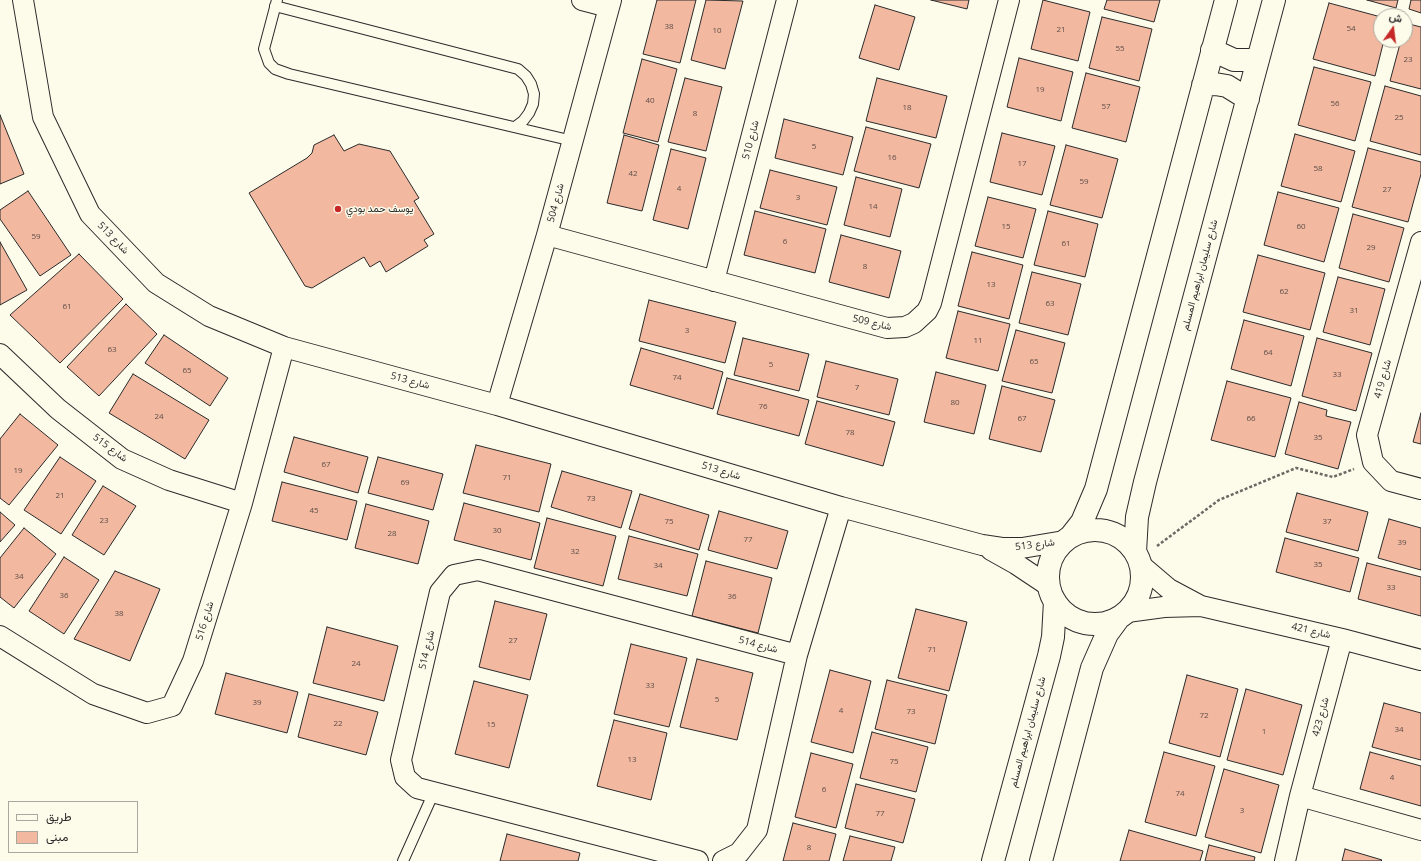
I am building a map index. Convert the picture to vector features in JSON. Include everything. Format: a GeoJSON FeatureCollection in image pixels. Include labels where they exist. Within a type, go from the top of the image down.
{"type":"FeatureCollection","features":[{"type":"Feature","properties":{"kind":"street","name":"شارع 513"},"geometry":{"type":"LineString","coordinates":[[23,0],[43,117],[90,214],[156,283],[209,316],[284,347],[497,405],[841,507],[982,545],[1002,548],[1022,548],[1068,539]]}},
{"type":"Feature","properties":{"kind":"street"},"geometry":{"type":"LineString","coordinates":[[582,0],[610,4]]}},
{"type":"Feature","properties":{"kind":"street","name":"شارع 510"},"geometry":{"type":"LineString","coordinates":[[714,281],[787,0]]}},
{"type":"Feature","properties":{"kind":"street","name":"شارع 509"},"geometry":{"type":"LineString","coordinates":[[547,235],[887,328],[905,327],[921,318],[927,311],[934,294],[1009,0]]}},
{"type":"Feature","properties":{"kind":"street"},"geometry":{"type":"LineString","coordinates":[[1122,615],[1104,623],[1083,622],[1064,612],[1052,594],[1049,570],[1054,554],[1068,539],[1084,516],[1096,488],[1226,0]]}},
{"type":"Feature","properties":{"kind":"street","name":"شارع سليمان ابراهيم المسلم"},"geometry":{"type":"LineString","coordinates":[[1139,559],[1137,517],[1142,493],[1274,0]]}},
{"type":"Feature","properties":{"kind":"street","name":"شارع 504"},"geometry":{"type":"LineString","coordinates":[[497,405],[547,235],[610,4]]}},
{"type":"Feature","properties":{"kind":"street"},"geometry":{"type":"LineString","coordinates":[[1212,50],[1234,60],[1258,60]]}},
{"type":"Feature","properties":{"kind":"street"},"geometry":{"type":"LineString","coordinates":[[1203,85],[1215,84],[1228,86],[1248,99]]}},
{"type":"Feature","properties":{"kind":"street","name":"شارع 419"},"geometry":{"type":"LineString","coordinates":[[1373,462],[1367,435],[1421,242]]}},
{"type":"Feature","properties":{"kind":"street","name":"شارع 516"},"geometry":{"type":"LineString","coordinates":[[0,636],[93,694],[147,713],[172,706],[193,661],[242,503],[284,347]]}},
{"type":"Feature","properties":{"kind":"street","name":"شارع 515"},"geometry":{"type":"LineString","coordinates":[[0,354],[58,409],[122,459],[169,480],[242,503]]}},
{"type":"Feature","properties":{"kind":"street"},"geometry":{"type":"LineString","coordinates":[[1373,462],[1391,481],[1421,489]]}},
{"type":"Feature","properties":{"kind":"street"},"geometry":{"type":"LineString","coordinates":[[723,861],[739,854],[757,830],[797,655],[841,507]]}},
{"type":"Feature","properties":{"kind":"street"},"geometry":{"type":"LineString","coordinates":[[1041,861],[1092,668],[1107,634],[1137,599],[1142,583],[1139,559],[1131,546],[1118,536],[1103,530],[1086,531],[1068,539]]}},
{"type":"Feature","properties":{"kind":"street","name":"شارع 513"},"geometry":{"type":"LineString","coordinates":[[982,545],[1016,564],[1052,594]]}},
{"type":"Feature","properties":{"kind":"street","name":"شارع 421"},"geometry":{"type":"LineString","coordinates":[[1139,559],[1169,589],[1201,606]]}},
{"type":"Feature","properties":{"kind":"street","name":"شارع 514"},"geometry":{"type":"LineString","coordinates":[[698,861],[417,788],[405,777],[401,760],[440,592],[454,574],[478,570],[797,655]]}},
{"type":"Feature","properties":{"kind":"street","name":"شارع سليمان ابراهيم المسلم"},"geometry":{"type":"LineString","coordinates":[[993,861],[1049,656],[1053,637],[1052,594]]}},
{"type":"Feature","properties":{"kind":"street","name":"شارع 421"},"geometry":{"type":"LineString","coordinates":[[1122,615],[1164,607],[1201,606],[1342,638],[1421,660]]}},
{"type":"Feature","properties":{"kind":"street","name":"شارع 423"},"geometry":{"type":"LineString","coordinates":[[1285,861],[1300,796],[1342,638]]}},
{"type":"Feature","properties":{"kind":"street"},"geometry":{"type":"LineString","coordinates":[[1300,796],[1421,830]]}},
{"type":"Feature","properties":{"kind":"lane"},"geometry":{"type":"LineString","coordinates":[[515,127],[530,113],[534,94],[531,84],[526,76],[518,69],[276,3],[264,49],[269,64],[275,69],[289,74],[573,142]]}},
{"type":"Feature","properties":{"kind":"lane"},"geometry":{"type":"LineString","coordinates":[[403,861],[434,792]]}},
{"type":"Feature","properties":{"kind":"path"},"geometry":{"type":"LineString","coordinates":[[1139,559],[1220,500],[1233,494],[1296,468],[1333,477],[1373,462]]}},
{"type":"Feature","properties":{"kind":"building"},"geometry":{"type":"Polygon","coordinates":[[[657,0],[696,0],[680,63],[643,54],[657,0]]]}},
{"type":"Feature","properties":{"kind":"building"},"geometry":{"type":"Polygon","coordinates":[[[706,0],[743,1],[725,69],[691,60],[706,0]]]}},
{"type":"Feature","properties":{"kind":"building"},"geometry":{"type":"Polygon","coordinates":[[[931,0],[969,0],[967,9],[931,0]]]}},
{"type":"Feature","properties":{"kind":"building"},"geometry":{"type":"Polygon","coordinates":[[[1043,0],[1090,12],[1078,61],[1031,49],[1043,0]]]}},
{"type":"Feature","properties":{"kind":"building"},"geometry":{"type":"Polygon","coordinates":[[[1107,0],[1160,0],[1154,22],[1104,9],[1107,0]]]}},
{"type":"Feature","properties":{"kind":"building"},"geometry":{"type":"Polygon","coordinates":[[[1367,0],[1398,0],[1396,8],[1367,0]]]}},
{"type":"Feature","properties":{"kind":"building"},"geometry":{"type":"Polygon","coordinates":[[[1411,0],[1421,0],[1421,13],[1413,10],[1413,8],[1409,8],[1411,0]]]}},
{"type":"Feature","properties":{"kind":"building"},"geometry":{"type":"Polygon","coordinates":[[[1329,3],[1373,15],[1373,48],[1382,48],[1375,76],[1313,59],[1329,3]]]}},
{"type":"Feature","properties":{"kind":"building"},"geometry":{"type":"Polygon","coordinates":[[[875,5],[915,17],[899,70],[859,58],[875,5]]]}},
{"type":"Feature","properties":{"kind":"building"},"geometry":{"type":"Polygon","coordinates":[[[1102,17],[1152,29],[1139,81],[1089,68],[1102,17]]]}},
{"type":"Feature","properties":{"kind":"building"},"geometry":{"type":"Polygon","coordinates":[[[1413,25],[1421,27],[1421,89],[1390,81],[1399,48],[1413,48],[1413,25]]]}},
{"type":"Feature","properties":{"kind":"building"},"geometry":{"type":"Polygon","coordinates":[[[1019,58],[1073,72],[1061,121],[1007,107],[1019,58]]]}},
{"type":"Feature","properties":{"kind":"building"},"geometry":{"type":"Polygon","coordinates":[[[642,59],[677,69],[658,142],[623,133],[642,59]]]}},
{"type":"Feature","properties":{"kind":"building"},"geometry":{"type":"Polygon","coordinates":[[[1314,67],[1371,82],[1355,141],[1298,125],[1314,67]]]}},
{"type":"Feature","properties":{"kind":"building"},"geometry":{"type":"Polygon","coordinates":[[[1086,73],[1140,87],[1126,142],[1072,128],[1086,73]]]}},
{"type":"Feature","properties":{"kind":"building"},"geometry":{"type":"Polygon","coordinates":[[[685,78],[722,87],[706,151],[668,142],[685,78]]]}},
{"type":"Feature","properties":{"kind":"building"},"geometry":{"type":"Polygon","coordinates":[[[877,78],[947,96],[936,138],[866,121],[877,78]]]}},
{"type":"Feature","properties":{"kind":"building"},"geometry":{"type":"Polygon","coordinates":[[[1385,86],[1421,96],[1421,155],[1370,141],[1385,86]]]}},
{"type":"Feature","properties":{"kind":"building"},"geometry":{"type":"Polygon","coordinates":[[[0,115],[24,174],[0,184],[0,115]]]}},
{"type":"Feature","properties":{"kind":"building"},"geometry":{"type":"Polygon","coordinates":[[[784,119],[853,137],[843,175],[775,158],[784,119]]]}},
{"type":"Feature","properties":{"kind":"building"},"geometry":{"type":"Polygon","coordinates":[[[866,127],[931,144],[919,188],[854,171],[866,127]]]}},
{"type":"Feature","properties":{"kind":"building"},"geometry":{"type":"Polygon","coordinates":[[[1002,133],[1055,146],[1042,195],[990,182],[1002,133]]]}},
{"type":"Feature","properties":{"kind":"building"},"geometry":{"type":"Polygon","coordinates":[[[1295,134],[1355,151],[1341,202],[1281,186],[1295,134]]]}},
{"type":"Feature","properties":{"kind":"building","name":"يوسف حمد بودي"},"geometry":{"type":"Polygon","coordinates":[[[334,135],[344,151],[359,144],[390,151],[419,198],[414,201],[434,234],[424,240],[428,246],[386,272],[380,261],[370,267],[364,257],[312,288],[305,286],[249,193],[307,158],[312,153],[314,145],[334,135]]]}},
{"type":"Feature","properties":{"kind":"building"},"geometry":{"type":"Polygon","coordinates":[[[624,135],[659,145],[642,211],[607,203],[624,135]]]}},
{"type":"Feature","properties":{"kind":"building"},"geometry":{"type":"Polygon","coordinates":[[[1066,145],[1118,159],[1102,218],[1050,205],[1066,145]]]}},
{"type":"Feature","properties":{"kind":"building"},"geometry":{"type":"Polygon","coordinates":[[[1368,148],[1421,162],[1421,174],[1408,222],[1352,207],[1368,148]]]}},
{"type":"Feature","properties":{"kind":"building"},"geometry":{"type":"Polygon","coordinates":[[[671,149],[706,158],[688,229],[653,220],[671,149]]]}},
{"type":"Feature","properties":{"kind":"building"},"geometry":{"type":"Polygon","coordinates":[[[770,170],[837,187],[827,225],[760,208],[770,170]]]}},
{"type":"Feature","properties":{"kind":"building"},"geometry":{"type":"Polygon","coordinates":[[[856,177],[902,189],[890,237],[844,225],[856,177]]]}},
{"type":"Feature","properties":{"kind":"building"},"geometry":{"type":"Polygon","coordinates":[[[28,191],[71,255],[40,276],[0,219],[0,210],[28,191]]]}},
{"type":"Feature","properties":{"kind":"building"},"geometry":{"type":"Polygon","coordinates":[[[1278,192],[1339,208],[1324,262],[1264,245],[1278,192]]]}},
{"type":"Feature","properties":{"kind":"building"},"geometry":{"type":"Polygon","coordinates":[[[988,197],[1036,209],[1023,258],[975,246],[988,197]]]}},
{"type":"Feature","properties":{"kind":"building"},"geometry":{"type":"Polygon","coordinates":[[[755,211],[826,229],[815,273],[744,255],[755,211]]]}},
{"type":"Feature","properties":{"kind":"building"},"geometry":{"type":"Polygon","coordinates":[[[1048,211],[1098,224],[1085,277],[1034,265],[1048,211]]]}},
{"type":"Feature","properties":{"kind":"building"},"geometry":{"type":"Polygon","coordinates":[[[1353,214],[1404,228],[1389,282],[1339,268],[1353,214]]]}},
{"type":"Feature","properties":{"kind":"building"},"geometry":{"type":"Polygon","coordinates":[[[841,235],[901,251],[889,298],[829,282],[841,235]]]}},
{"type":"Feature","properties":{"kind":"building"},"geometry":{"type":"Polygon","coordinates":[[[0,242],[27,290],[0,305],[0,242]]]}},
{"type":"Feature","properties":{"kind":"building"},"geometry":{"type":"Polygon","coordinates":[[[972,252],[1023,265],[1009,319],[958,306],[972,252]]]}},
{"type":"Feature","properties":{"kind":"building"},"geometry":{"type":"Polygon","coordinates":[[[79,254],[123,299],[60,363],[10,315],[79,254]]]}},
{"type":"Feature","properties":{"kind":"building"},"geometry":{"type":"Polygon","coordinates":[[[1258,255],[1325,273],[1310,330],[1243,312],[1258,255]]]}},
{"type":"Feature","properties":{"kind":"building"},"geometry":{"type":"Polygon","coordinates":[[[1032,272],[1081,284],[1068,335],[1019,323],[1032,272]]]}},
{"type":"Feature","properties":{"kind":"building"},"geometry":{"type":"Polygon","coordinates":[[[1338,277],[1385,289],[1370,345],[1323,332],[1338,277]]]}},
{"type":"Feature","properties":{"kind":"building"},"geometry":{"type":"Polygon","coordinates":[[[649,300],[736,322],[725,363],[639,341],[649,300]]]}},
{"type":"Feature","properties":{"kind":"building"},"geometry":{"type":"Polygon","coordinates":[[[126,304],[157,334],[99,396],[67,367],[126,304]]]}},
{"type":"Feature","properties":{"kind":"building"},"geometry":{"type":"Polygon","coordinates":[[[958,311],[1010,324],[998,371],[946,358],[958,311]]]}},
{"type":"Feature","properties":{"kind":"building"},"geometry":{"type":"Polygon","coordinates":[[[1244,320],[1304,336],[1291,386],[1231,369],[1244,320]]]}},
{"type":"Feature","properties":{"kind":"building"},"geometry":{"type":"Polygon","coordinates":[[[1016,330],[1065,343],[1052,393],[1002,381],[1016,330]]]}},
{"type":"Feature","properties":{"kind":"building"},"geometry":{"type":"Polygon","coordinates":[[[164,335],[228,378],[210,406],[145,363],[164,335]]]}},
{"type":"Feature","properties":{"kind":"building"},"geometry":{"type":"Polygon","coordinates":[[[743,338],[809,354],[799,391],[734,375],[743,338]]]}},
{"type":"Feature","properties":{"kind":"building"},"geometry":{"type":"Polygon","coordinates":[[[1317,338],[1372,353],[1356,411],[1302,396],[1317,338]]]}},
{"type":"Feature","properties":{"kind":"building"},"geometry":{"type":"Polygon","coordinates":[[[641,348],[723,372],[713,409],[630,385],[641,348]]]}},
{"type":"Feature","properties":{"kind":"building"},"geometry":{"type":"Polygon","coordinates":[[[826,361],[898,379],[889,415],[817,397],[826,361]]]}},
{"type":"Feature","properties":{"kind":"building"},"geometry":{"type":"Polygon","coordinates":[[[936,372],[986,385],[974,434],[924,422],[936,372]]]}},
{"type":"Feature","properties":{"kind":"building"},"geometry":{"type":"Polygon","coordinates":[[[133,374],[209,420],[185,459],[109,413],[133,374]]]}},
{"type":"Feature","properties":{"kind":"building"},"geometry":{"type":"Polygon","coordinates":[[[727,378],[809,400],[799,436],[717,414],[727,378]]]}},
{"type":"Feature","properties":{"kind":"building"},"geometry":{"type":"Polygon","coordinates":[[[1227,381],[1291,398],[1275,457],[1211,440],[1227,381]]]}},
{"type":"Feature","properties":{"kind":"building"},"geometry":{"type":"Polygon","coordinates":[[[1002,386],[1055,400],[1041,452],[989,439],[1002,386]]]}},
{"type":"Feature","properties":{"kind":"building"},"geometry":{"type":"Polygon","coordinates":[[[817,401],[895,422],[883,466],[805,444],[817,401]]]}},
{"type":"Feature","properties":{"kind":"building"},"geometry":{"type":"Polygon","coordinates":[[[1299,402],[1327,410],[1326,416],[1351,422],[1338,469],[1285,454],[1299,402]]]}},
{"type":"Feature","properties":{"kind":"building"},"geometry":{"type":"Polygon","coordinates":[[[1421,413],[1421,444],[1413,442],[1421,413]]]}},
{"type":"Feature","properties":{"kind":"building"},"geometry":{"type":"Polygon","coordinates":[[[20,414],[58,445],[9,505],[0,498],[0,439],[20,414]]]}},
{"type":"Feature","properties":{"kind":"building"},"geometry":{"type":"Polygon","coordinates":[[[294,437],[368,457],[358,493],[284,472],[294,437]]]}},
{"type":"Feature","properties":{"kind":"building"},"geometry":{"type":"Polygon","coordinates":[[[476,445],[551,464],[539,512],[463,493],[476,445]]]}},
{"type":"Feature","properties":{"kind":"building"},"geometry":{"type":"Polygon","coordinates":[[[60,457],[96,481],[61,534],[24,510],[60,457]]]}},
{"type":"Feature","properties":{"kind":"building"},"geometry":{"type":"Polygon","coordinates":[[[378,457],[443,474],[433,510],[368,493],[378,457]]]}},
{"type":"Feature","properties":{"kind":"building"},"geometry":{"type":"Polygon","coordinates":[[[562,471],[632,491],[621,528],[551,507],[562,471]]]}},
{"type":"Feature","properties":{"kind":"building"},"geometry":{"type":"Polygon","coordinates":[[[282,482],[357,501],[347,540],[272,521],[282,482]]]}},
{"type":"Feature","properties":{"kind":"building"},"geometry":{"type":"Polygon","coordinates":[[[103,486],[136,506],[104,555],[72,535],[103,486]]]}},
{"type":"Feature","properties":{"kind":"building"},"geometry":{"type":"Polygon","coordinates":[[[1297,493],[1368,512],[1358,551],[1286,532],[1297,493]]]}},
{"type":"Feature","properties":{"kind":"building"},"geometry":{"type":"Polygon","coordinates":[[[640,494],[709,515],[699,550],[629,529],[640,494]]]}},
{"type":"Feature","properties":{"kind":"building"},"geometry":{"type":"Polygon","coordinates":[[[464,503],[540,523],[531,560],[454,540],[464,503]]]}},
{"type":"Feature","properties":{"kind":"building"},"geometry":{"type":"Polygon","coordinates":[[[366,504],[429,521],[418,564],[355,548],[366,504]]]}},
{"type":"Feature","properties":{"kind":"building"},"geometry":{"type":"Polygon","coordinates":[[[719,511],[788,531],[777,569],[708,550],[719,511]]]}},
{"type":"Feature","properties":{"kind":"building"},"geometry":{"type":"Polygon","coordinates":[[[0,512],[15,525],[0,542],[0,512]]]}},
{"type":"Feature","properties":{"kind":"building"},"geometry":{"type":"Polygon","coordinates":[[[547,518],[616,536],[603,586],[534,568],[547,518]]]}},
{"type":"Feature","properties":{"kind":"building"},"geometry":{"type":"Polygon","coordinates":[[[1389,519],[1421,528],[1421,570],[1378,558],[1389,519]]]}},
{"type":"Feature","properties":{"kind":"building"},"geometry":{"type":"Polygon","coordinates":[[[24,528],[56,554],[14,608],[0,597],[0,558],[24,528]]]}},
{"type":"Feature","properties":{"kind":"building"},"geometry":{"type":"Polygon","coordinates":[[[629,536],[698,554],[687,596],[618,579],[629,536]]]}},
{"type":"Feature","properties":{"kind":"building"},"geometry":{"type":"Polygon","coordinates":[[[1285,538],[1359,558],[1350,592],[1276,572],[1285,538]]]}},
{"type":"Feature","properties":{"kind":"building"},"geometry":{"type":"Polygon","coordinates":[[[64,557],[99,580],[64,634],[29,611],[64,557]]]}},
{"type":"Feature","properties":{"kind":"building"},"geometry":{"type":"Polygon","coordinates":[[[706,561],[772,578],[758,633],[692,616],[706,561]]]}},
{"type":"Feature","properties":{"kind":"building"},"geometry":{"type":"Polygon","coordinates":[[[1367,563],[1421,577],[1421,616],[1358,599],[1367,563]]]}},
{"type":"Feature","properties":{"kind":"building"},"geometry":{"type":"Polygon","coordinates":[[[115,571],[160,589],[130,661],[74,639],[115,571]]]}},
{"type":"Feature","properties":{"kind":"building"},"geometry":{"type":"Polygon","coordinates":[[[495,601],[547,614],[530,680],[479,667],[495,601]]]}},
{"type":"Feature","properties":{"kind":"building"},"geometry":{"type":"Polygon","coordinates":[[[916,609],[967,622],[949,691],[898,678],[916,609]]]}},
{"type":"Feature","properties":{"kind":"building"},"geometry":{"type":"Polygon","coordinates":[[[327,627],[398,646],[384,701],[313,683],[327,627]]]}},
{"type":"Feature","properties":{"kind":"building"},"geometry":{"type":"Polygon","coordinates":[[[631,644],[687,658],[669,727],[614,714],[631,644]]]}},
{"type":"Feature","properties":{"kind":"building"},"geometry":{"type":"Polygon","coordinates":[[[697,659],[753,673],[737,740],[680,727],[697,659]]]}},
{"type":"Feature","properties":{"kind":"building"},"geometry":{"type":"Polygon","coordinates":[[[830,670],[871,681],[853,753],[811,742],[830,670]]]}},
{"type":"Feature","properties":{"kind":"building"},"geometry":{"type":"Polygon","coordinates":[[[226,673],[298,692],[287,733],[215,714],[226,673]]]}},
{"type":"Feature","properties":{"kind":"building"},"geometry":{"type":"Polygon","coordinates":[[[1187,675],[1238,689],[1220,757],[1169,743],[1187,675]]]}},
{"type":"Feature","properties":{"kind":"building"},"geometry":{"type":"Polygon","coordinates":[[[887,680],[947,695],[935,744],[875,729],[887,680]]]}},
{"type":"Feature","properties":{"kind":"building"},"geometry":{"type":"Polygon","coordinates":[[[474,681],[528,695],[509,768],[455,754],[474,681]]]}},
{"type":"Feature","properties":{"kind":"building"},"geometry":{"type":"Polygon","coordinates":[[[1246,689],[1302,705],[1283,775],[1227,760],[1246,689]]]}},
{"type":"Feature","properties":{"kind":"building"},"geometry":{"type":"Polygon","coordinates":[[[309,694],[378,712],[366,755],[298,737],[309,694]]]}},
{"type":"Feature","properties":{"kind":"building"},"geometry":{"type":"Polygon","coordinates":[[[1384,703],[1421,713],[1421,760],[1372,747],[1384,703]]]}},
{"type":"Feature","properties":{"kind":"building"},"geometry":{"type":"Polygon","coordinates":[[[614,720],[667,733],[651,800],[597,786],[614,720]]]}},
{"type":"Feature","properties":{"kind":"building"},"geometry":{"type":"Polygon","coordinates":[[[872,732],[928,747],[916,792],[860,778],[872,732]]]}},
{"type":"Feature","properties":{"kind":"building"},"geometry":{"type":"Polygon","coordinates":[[[1164,752],[1215,766],[1196,836],[1145,822],[1164,752]]]}},
{"type":"Feature","properties":{"kind":"building"},"geometry":{"type":"Polygon","coordinates":[[[1370,752],[1421,766],[1421,806],[1360,789],[1370,752]]]}},
{"type":"Feature","properties":{"kind":"building"},"geometry":{"type":"Polygon","coordinates":[[[811,753],[853,764],[836,828],[795,817],[811,753]]]}},
{"type":"Feature","properties":{"kind":"building"},"geometry":{"type":"Polygon","coordinates":[[[1224,769],[1279,785],[1261,853],[1205,837],[1224,769]]]}},
{"type":"Feature","properties":{"kind":"building"},"geometry":{"type":"Polygon","coordinates":[[[856,784],[915,799],[903,843],[845,828],[856,784]]]}},
{"type":"Feature","properties":{"kind":"building"},"geometry":{"type":"Polygon","coordinates":[[[793,823],[836,834],[829,861],[783,861],[793,823]]]}},
{"type":"Feature","properties":{"kind":"building"},"geometry":{"type":"Polygon","coordinates":[[[1129,830],[1203,851],[1200,861],[1120,861],[1129,830]]]}},
{"type":"Feature","properties":{"kind":"building"},"geometry":{"type":"Polygon","coordinates":[[[507,834],[580,853],[578,861],[500,861],[507,834]]]}},
{"type":"Feature","properties":{"kind":"building"},"geometry":{"type":"Polygon","coordinates":[[[850,836],[895,847],[891,861],[843,861],[850,836]]]}},
{"type":"Feature","properties":{"kind":"building"},"geometry":{"type":"Polygon","coordinates":[[[1209,845],[1255,857],[1254,861],[1205,861],[1209,845]]]}},
{"type":"Feature","properties":{"kind":"building"},"geometry":{"type":"Polygon","coordinates":[[[1345,849],[1382,860],[1342,861],[1345,849]]]}},
{"type":"Feature","properties":{"kind":"place","name":"يوسف حمد بودي"},"geometry":{"type":"Point","coordinates":[338,209]}}]}
